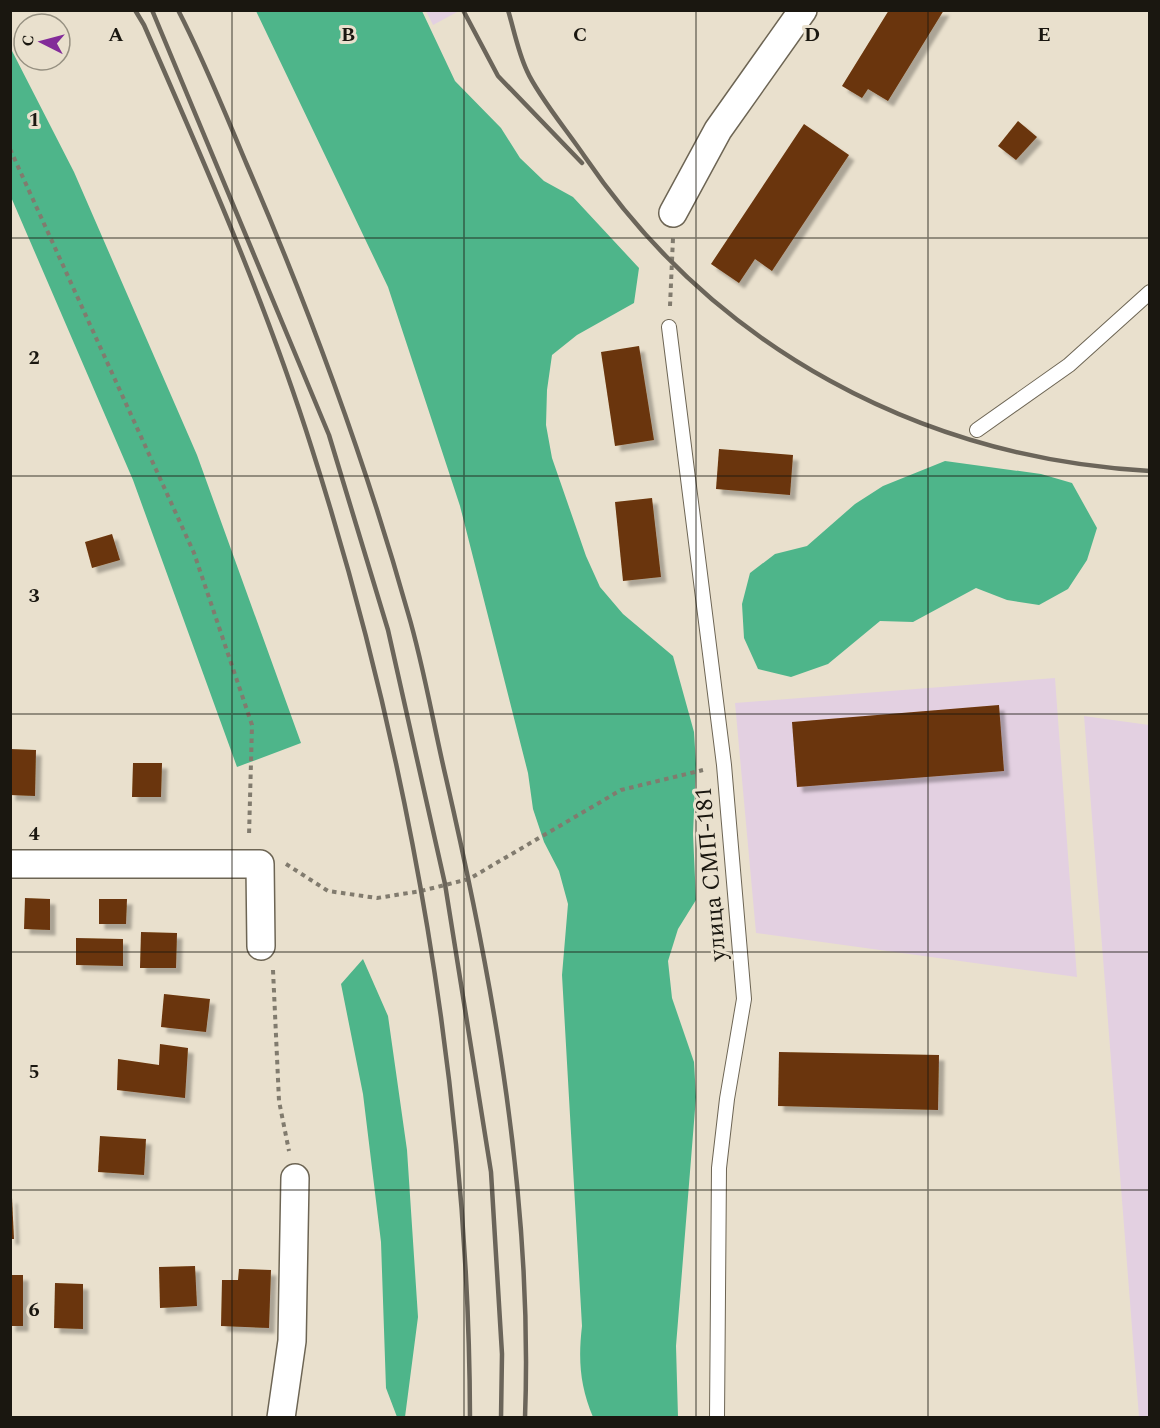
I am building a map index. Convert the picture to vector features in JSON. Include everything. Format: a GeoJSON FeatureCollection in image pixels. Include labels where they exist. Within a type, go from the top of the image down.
{"type":"FeatureCollection","features":[{"type":"Feature","properties":{"kind":"street"},"geometry":{"type":"LineString","coordinates":[[673,213],[718,130],[803,10]]}},
{"type":"Feature","properties":{"kind":"street"},"geometry":{"type":"LineString","coordinates":[[10,864],[254,864],[261,946]]}},
{"type":"Feature","properties":{"kind":"street"},"geometry":{"type":"LineString","coordinates":[[281,1418],[292,1341],[295,1178]]}},
{"type":"Feature","properties":{"kind":"lane"},"geometry":{"type":"LineString","coordinates":[[977,430],[1069,365],[1149,292]]}},
{"type":"Feature","properties":{"kind":"lane","name":"улица СМП-181"},"geometry":{"type":"LineString","coordinates":[[669,327],[724,765],[744,999],[727,1099],[719,1168],[717,1418]]}},
{"type":"Feature","properties":{"kind":"path"},"geometry":{"type":"LineString","coordinates":[[10,149],[194,553],[252,725],[254,864],[280,861],[300,871],[328,891],[377,898],[421,891],[469,879],[621,790],[724,765]]}},
{"type":"Feature","properties":{"kind":"path"},"geometry":{"type":"LineString","coordinates":[[669,327],[673,213]]}},
{"type":"Feature","properties":{"kind":"path"},"geometry":{"type":"LineString","coordinates":[[261,946],[273,964],[279,1101],[295,1178]]}},
{"type":"Feature","properties":{"kind":"shaded area"},"geometry":{"type":"Polygon","coordinates":[[[426,11],[459,11],[433,25],[426,11]]]}},
{"type":"Feature","properties":{"kind":"shaded area"},"geometry":{"type":"Polygon","coordinates":[[[1055,678],[1077,977],[756,933],[735,703],[1055,678]]]}},
{"type":"Feature","properties":{"kind":"shaded area"},"geometry":{"type":"Polygon","coordinates":[[[1084,716],[1149,725],[1149,1417],[1139,1417],[1084,716]]]}},
{"type":"Feature","properties":{"kind":"green space"},"geometry":{"type":"Polygon","coordinates":[[[256,11],[422,11],[455,81],[501,128],[520,158],[544,181],[573,197],[639,268],[634,303],[577,335],[552,355],[547,390],[546,425],[552,458],[586,556],[600,587],[623,614],[673,656],[694,732],[696,764],[693,834],[696,900],[678,929],[668,961],[672,998],[694,1062],[696,1097],[676,1346],[678,1417],[593,1417],[585,1394],[580,1362],[582,1326],[562,975],[568,904],[559,871],[544,842],[533,809],[528,773],[460,506],[388,287],[256,11]]]}},
{"type":"Feature","properties":{"kind":"green space"},"geometry":{"type":"Polygon","coordinates":[[[10,47],[12,72],[23,72],[74,172],[197,455],[301,743],[237,767],[133,480],[11,197],[10,47]]]}},
{"type":"Feature","properties":{"kind":"green space"},"geometry":{"type":"Polygon","coordinates":[[[945,461],[1041,474],[1072,483],[1097,528],[1087,560],[1068,589],[1039,605],[1007,600],[976,588],[913,622],[880,621],[828,664],[791,677],[758,669],[744,638],[742,604],[750,573],[775,554],[807,546],[855,504],[883,486],[945,461]]]}},
{"type":"Feature","properties":{"kind":"green space"},"geometry":{"type":"Polygon","coordinates":[[[363,959],[388,1016],[407,1150],[418,1317],[405,1417],[397,1417],[386,1388],[381,1242],[363,1094],[341,984],[363,959]]]}},
{"type":"Feature","properties":{"kind":"building"},"geometry":{"type":"Polygon","coordinates":[[[889,10],[944,10],[888,101],[868,89],[862,98],[842,86],[889,10]]]}},
{"type":"Feature","properties":{"kind":"building"},"geometry":{"type":"Polygon","coordinates":[[[1018,121],[1037,137],[1016,160],[998,146],[1018,121]]]}},
{"type":"Feature","properties":{"kind":"building"},"geometry":{"type":"Polygon","coordinates":[[[804,124],[849,155],[772,271],[755,259],[739,283],[711,264],[804,124]]]}},
{"type":"Feature","properties":{"kind":"building"},"geometry":{"type":"Polygon","coordinates":[[[639,346],[654,440],[615,446],[601,352],[639,346]]]}},
{"type":"Feature","properties":{"kind":"building"},"geometry":{"type":"Polygon","coordinates":[[[719,449],[793,455],[790,495],[716,489],[719,449]]]}},
{"type":"Feature","properties":{"kind":"building"},"geometry":{"type":"Polygon","coordinates":[[[652,498],[661,577],[623,581],[615,502],[652,498]]]}},
{"type":"Feature","properties":{"kind":"building"},"geometry":{"type":"Polygon","coordinates":[[[112,534],[120,560],[92,568],[85,542],[112,534]]]}},
{"type":"Feature","properties":{"kind":"building"},"geometry":{"type":"Polygon","coordinates":[[[999,705],[1004,771],[797,787],[792,722],[999,705]]]}},
{"type":"Feature","properties":{"kind":"building"},"geometry":{"type":"Polygon","coordinates":[[[10,749],[36,750],[35,796],[10,795],[10,749]]]}},
{"type":"Feature","properties":{"kind":"building"},"geometry":{"type":"Polygon","coordinates":[[[133,763],[162,763],[161,797],[132,797],[133,763]]]}},
{"type":"Feature","properties":{"kind":"building"},"geometry":{"type":"Polygon","coordinates":[[[25,898],[50,899],[50,930],[24,929],[25,898]]]}},
{"type":"Feature","properties":{"kind":"building"},"geometry":{"type":"Polygon","coordinates":[[[99,899],[127,899],[126,924],[99,924],[99,899]]]}},
{"type":"Feature","properties":{"kind":"building"},"geometry":{"type":"Polygon","coordinates":[[[141,932],[177,933],[176,968],[140,968],[141,932]]]}},
{"type":"Feature","properties":{"kind":"building"},"geometry":{"type":"Polygon","coordinates":[[[76,938],[123,939],[123,966],[76,965],[76,938]]]}},
{"type":"Feature","properties":{"kind":"building"},"geometry":{"type":"Polygon","coordinates":[[[164,994],[210,999],[206,1032],[161,1027],[164,994]]]}},
{"type":"Feature","properties":{"kind":"building"},"geometry":{"type":"Polygon","coordinates":[[[160,1044],[188,1048],[185,1098],[117,1090],[118,1059],[159,1065],[160,1044]]]}},
{"type":"Feature","properties":{"kind":"building"},"geometry":{"type":"Polygon","coordinates":[[[779,1052],[939,1055],[938,1110],[778,1106],[779,1052]]]}},
{"type":"Feature","properties":{"kind":"building"},"geometry":{"type":"Polygon","coordinates":[[[100,1136],[146,1139],[144,1175],[98,1172],[100,1136]]]}},
{"type":"Feature","properties":{"kind":"building"},"geometry":{"type":"Polygon","coordinates":[[[10,1198],[12,1198],[14,1239],[10,1239],[10,1198]]]}},
{"type":"Feature","properties":{"kind":"building"},"geometry":{"type":"Polygon","coordinates":[[[195,1266],[197,1306],[160,1308],[159,1267],[195,1266]]]}},
{"type":"Feature","properties":{"kind":"building"},"geometry":{"type":"Polygon","coordinates":[[[239,1269],[271,1270],[269,1328],[221,1326],[222,1280],[238,1280],[239,1269]]]}},
{"type":"Feature","properties":{"kind":"building"},"geometry":{"type":"Polygon","coordinates":[[[10,1275],[23,1275],[23,1326],[10,1326],[10,1275]]]}},
{"type":"Feature","properties":{"kind":"building"},"geometry":{"type":"Polygon","coordinates":[[[55,1283],[83,1284],[83,1329],[54,1328],[55,1283]]]}},
{"type":"Feature","properties":{"kind":"railway"},"geometry":{"type":"LineString","coordinates":[[135,10],[144,25],[212,182],[275,341],[312,449],[347,566],[378,684],[405,805],[427,927],[445,1050],[459,1174],[467,1296],[470,1418]]}},
{"type":"Feature","properties":{"kind":"railway"},"geometry":{"type":"LineString","coordinates":[[152,10],[329,435],[388,630],[445,884],[491,1172],[502,1354],[501,1418]]}},
{"type":"Feature","properties":{"kind":"railway"},"geometry":{"type":"LineString","coordinates":[[178,10],[197,48],[270,220],[335,386],[374,499],[419,654],[480,936],[506,1095],[523,1257],[526,1337],[525,1418]]}},
{"type":"Feature","properties":{"kind":"railway"},"geometry":{"type":"LineString","coordinates":[[463,10],[498,76],[582,163]]}},
{"type":"Feature","properties":{"kind":"railway"},"geometry":{"type":"LineString","coordinates":[[508,10],[521,56],[532,81],[585,157],[637,225],[696,285],[760,337],[830,381],[904,416],[983,443],[1065,462],[1150,471]]}}]}
